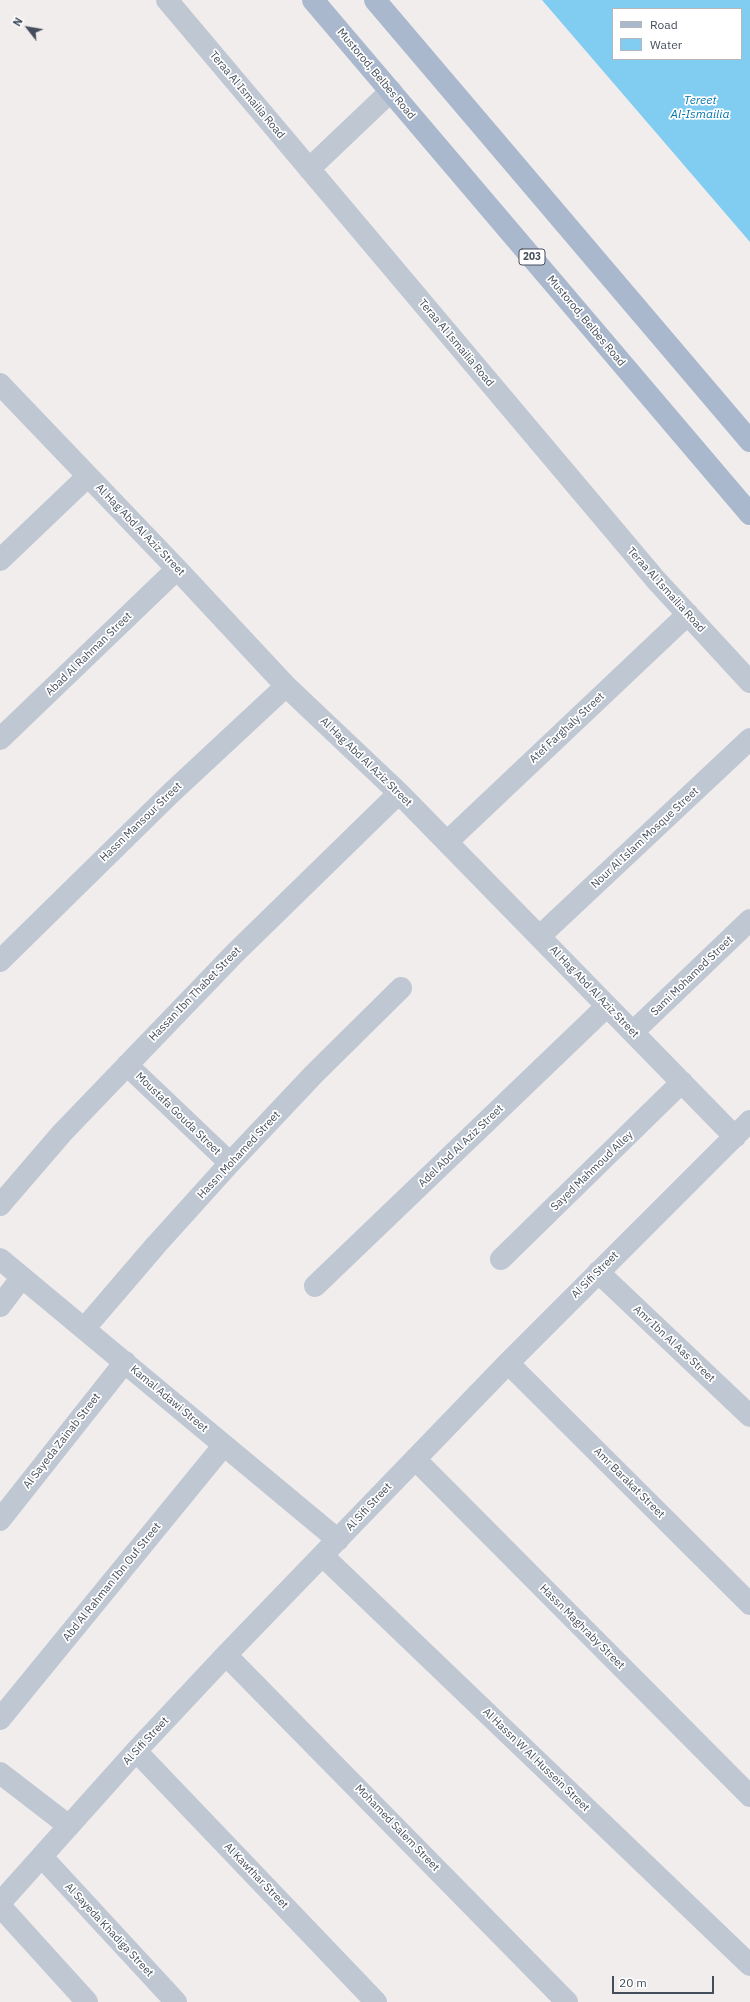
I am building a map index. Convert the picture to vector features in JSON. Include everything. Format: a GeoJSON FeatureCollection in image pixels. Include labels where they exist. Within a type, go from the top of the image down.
{"type":"FeatureCollection","features":[{"type":"Feature","properties":{"kind":"main road","name":"Mustorod, Belbes Road"},"geometry":{"type":"LineString","coordinates":[[314,0],[750,514]]}},
{"type":"Feature","properties":{"kind":"main road"},"geometry":{"type":"LineString","coordinates":[[376,0],[750,440]]}},
{"type":"Feature","properties":{"kind":"street","name":"Teraa Al Ismailia Road"},"geometry":{"type":"LineString","coordinates":[[167,0],[656,580],[750,682]]}},
{"type":"Feature","properties":{"kind":"street"},"geometry":{"type":"LineString","coordinates":[[309,169],[391,91]]}},
{"type":"Feature","properties":{"kind":"street","name":"Al Hag Abd Al Aziz Street"},"geometry":{"type":"LineString","coordinates":[[0,384],[177,569],[286,686],[399,792],[735,1137]]}},
{"type":"Feature","properties":{"kind":"street"},"geometry":{"type":"LineString","coordinates":[[0,560],[88,476]]}},
{"type":"Feature","properties":{"kind":"street","name":"Abad Al Rahman Street"},"geometry":{"type":"LineString","coordinates":[[0,739],[177,569]]}},
{"type":"Feature","properties":{"kind":"street","name":"Atef Farghaly Street"},"geometry":{"type":"LineString","coordinates":[[447,842],[688,614]]}},
{"type":"Feature","properties":{"kind":"street","name":"Hassn Mansour Street"},"geometry":{"type":"LineString","coordinates":[[0,961],[170,794],[286,686]]}},
{"type":"Feature","properties":{"kind":"street","name":"Nour Al Islam Mosque Street"},"geometry":{"type":"LineString","coordinates":[[540,936],[750,739]]}},
{"type":"Feature","properties":{"kind":"street","name":"Hassan Ibn Thabet Street"},"geometry":{"type":"LineString","coordinates":[[0,1205],[62,1133],[235,953],[399,792]]}},
{"type":"Feature","properties":{"kind":"street","name":"Sami Mohamed Street"},"geometry":{"type":"LineString","coordinates":[[633,1032],[750,920]]}},
{"type":"Feature","properties":{"kind":"street","name":"Hassn Mohamed Street"},"geometry":{"type":"LineString","coordinates":[[84,1329],[156,1245],[230,1163],[314,1074],[401,988]]}},
{"type":"Feature","properties":{"kind":"street","name":"Adel Abd Al Aziz Street"},"geometry":{"type":"LineString","coordinates":[[315,1286],[607,1006]]}},
{"type":"Feature","properties":{"kind":"street","name":"Moustafa Gouda Street"},"geometry":{"type":"LineString","coordinates":[[127,1065],[230,1163]]}},
{"type":"Feature","properties":{"kind":"street","name":"Sayed Mahmoud Alley"},"geometry":{"type":"LineString","coordinates":[[501,1260],[682,1082]]}},
{"type":"Feature","properties":{"kind":"street","name":"Al Sifi Street"},"geometry":{"type":"LineString","coordinates":[[0,1903],[136,1751],[226,1655],[508,1363],[750,1122]]}},
{"type":"Feature","properties":{"kind":"street","name":"Kamal Adawi Street"},"geometry":{"type":"LineString","coordinates":[[0,1259],[338,1540]]}},
{"type":"Feature","properties":{"kind":"street","name":"Amr Ibn Al Aas Street"},"geometry":{"type":"LineString","coordinates":[[598,1272],[750,1416]]}},
{"type":"Feature","properties":{"kind":"street"},"geometry":{"type":"LineString","coordinates":[[0,1306],[22,1277]]}},
{"type":"Feature","properties":{"kind":"street","name":"Al Sayeda Zainab Street"},"geometry":{"type":"LineString","coordinates":[[0,1520],[124,1362]]}},
{"type":"Feature","properties":{"kind":"street","name":"Amr Barakat Street"},"geometry":{"type":"LineString","coordinates":[[508,1363],[750,1604]]}},
{"type":"Feature","properties":{"kind":"street","name":"Abd Al Rahman Ibn Ouf Street"},"geometry":{"type":"LineString","coordinates":[[0,1719],[224,1445]]}},
{"type":"Feature","properties":{"kind":"street","name":"Hassn Maghraby Street"},"geometry":{"type":"LineString","coordinates":[[415,1459],[750,1796]]}},
{"type":"Feature","properties":{"kind":"street","name":"Al Hassn W Al Hussein Street"},"geometry":{"type":"LineString","coordinates":[[323,1556],[750,1965]]}},
{"type":"Feature","properties":{"kind":"street","name":"Mohamed Salem Street"},"geometry":{"type":"LineString","coordinates":[[226,1655],[567,2002]]}},
{"type":"Feature","properties":{"kind":"street","name":"Al Kawthar Street"},"geometry":{"type":"LineString","coordinates":[[136,1751],[376,2002]]}},
{"type":"Feature","properties":{"kind":"street"},"geometry":{"type":"LineString","coordinates":[[0,1774],[68,1826]]}},
{"type":"Feature","properties":{"kind":"street","name":"Al Sayeda Khadiga Street"},"geometry":{"type":"LineString","coordinates":[[42,1857],[176,2002]]}},
{"type":"Feature","properties":{"kind":"street"},"geometry":{"type":"LineString","coordinates":[[0,1906],[87,2002]]}},
{"type":"Feature","properties":{"kind":"water","name":"Tereet Al-Ismailia"},"geometry":{"type":"Polygon","coordinates":[[[542,0],[750,0],[750,242],[542,0]]]}}]}
